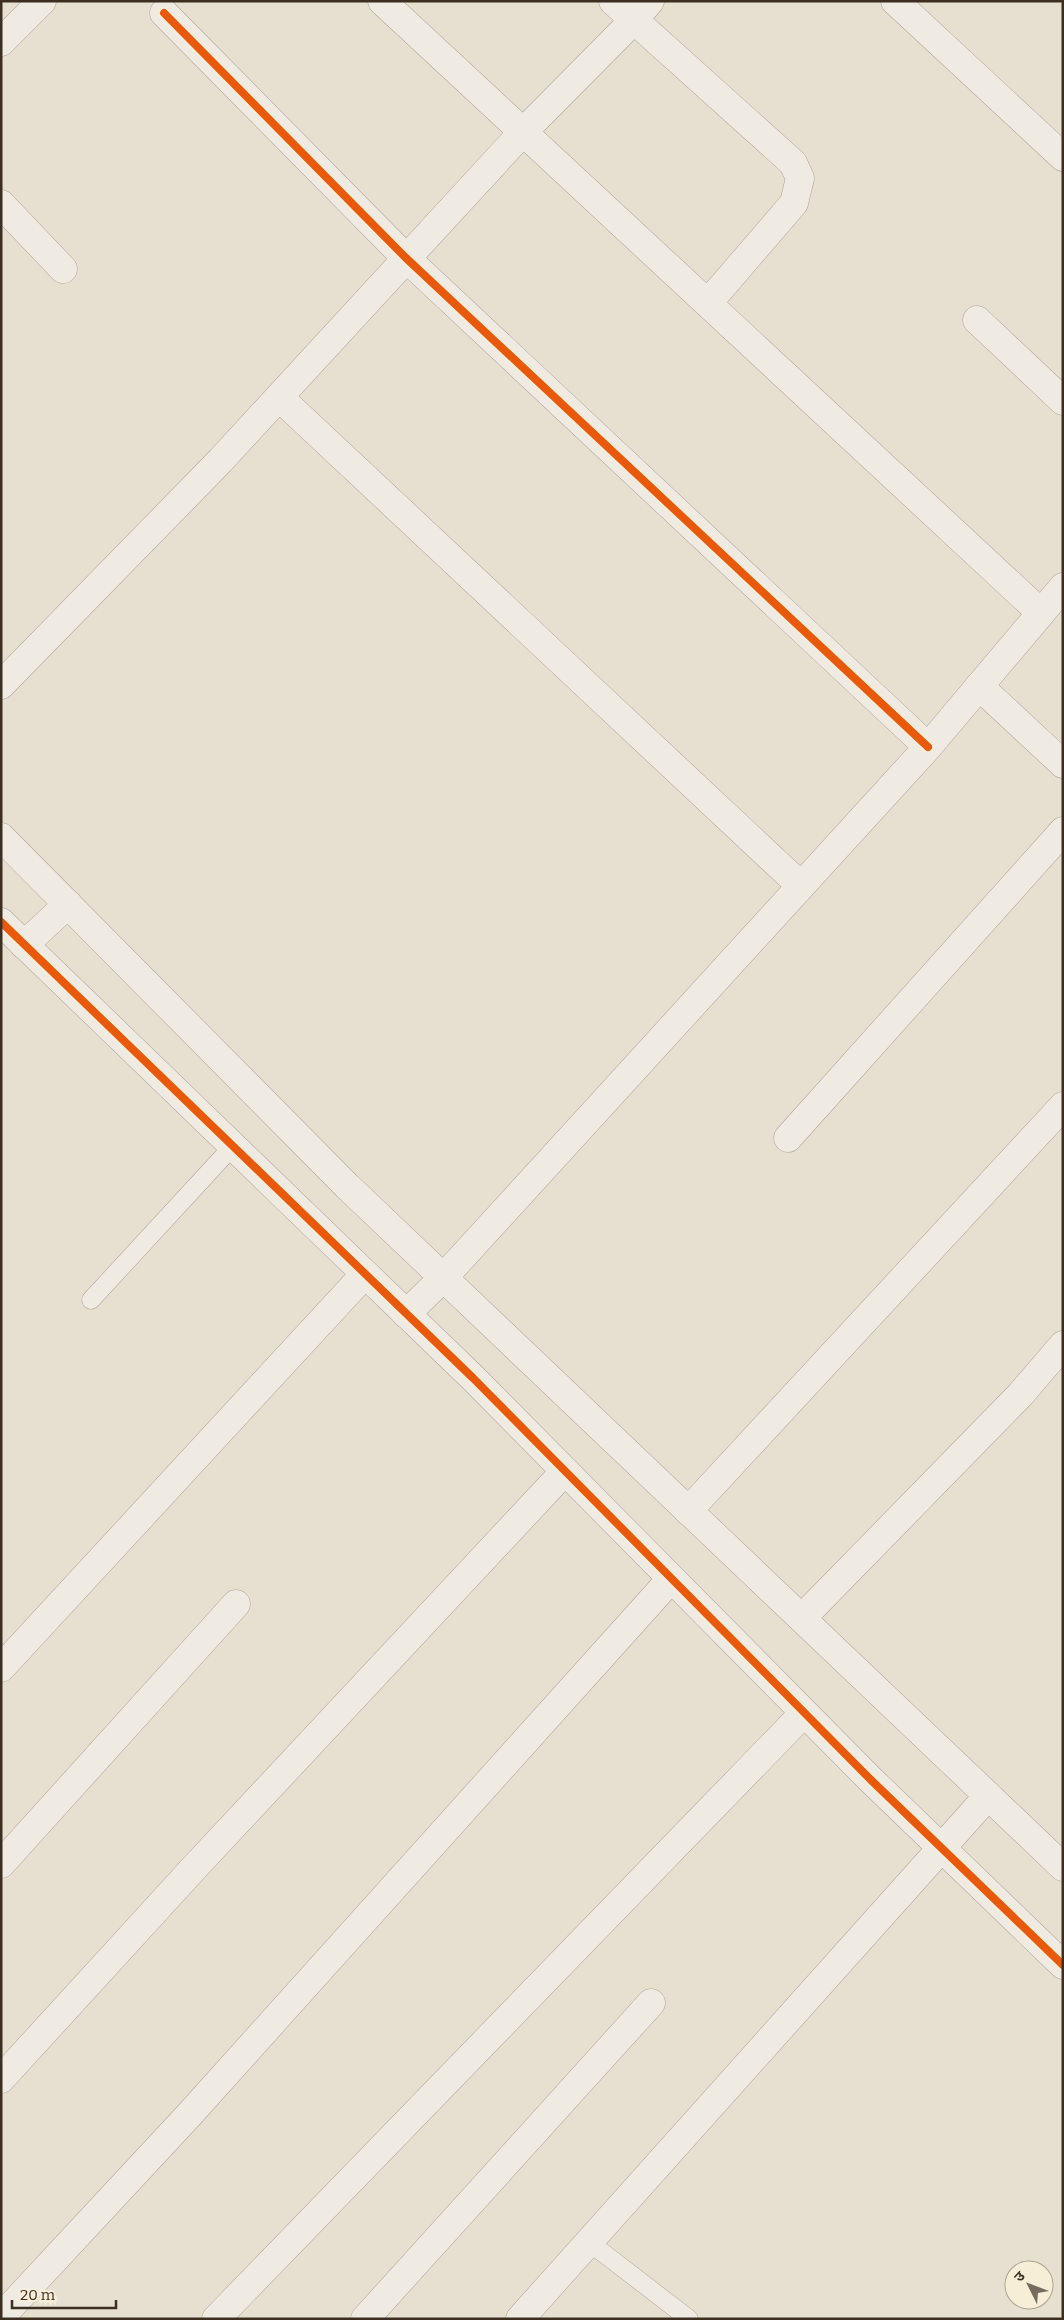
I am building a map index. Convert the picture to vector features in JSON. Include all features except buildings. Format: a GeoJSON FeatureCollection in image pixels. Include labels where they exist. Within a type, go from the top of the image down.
{"type":"FeatureCollection","features":[{"type":"Feature","properties":{"kind":"street"},"geometry":{"type":"LineString","coordinates":[[1,42],[42,1]]}},
{"type":"Feature","properties":{"kind":"street"},"geometry":{"type":"LineString","coordinates":[[382,1],[1040,612]]}},
{"type":"Feature","properties":{"kind":"street"},"geometry":{"type":"LineString","coordinates":[[613,1],[642,11],[793,163],[800,178],[794,203],[708,303]]}},
{"type":"Feature","properties":{"kind":"street"},"geometry":{"type":"LineString","coordinates":[[895,1],[1063,157]]}},
{"type":"Feature","properties":{"kind":"street"},"geometry":{"type":"LineString","coordinates":[[1,685],[220,461],[522,133],[642,11]]}},
{"type":"Feature","properties":{"kind":"street"},"geometry":{"type":"LineString","coordinates":[[164,13],[406,258],[928,747]]}},
{"type":"Feature","properties":{"kind":"street"},"geometry":{"type":"LineString","coordinates":[[1,204],[63,269]]}},
{"type":"Feature","properties":{"kind":"street"},"geometry":{"type":"LineString","coordinates":[[977,320],[1063,401]]}},
{"type":"Feature","properties":{"kind":"street"},"geometry":{"type":"LineString","coordinates":[[279,397],[800,885]]}},
{"type":"Feature","properties":{"kind":"street"},"geometry":{"type":"LineString","coordinates":[[406,1314],[444,1277],[928,747],[1063,587]]}},
{"type":"Feature","properties":{"kind":"street"},"geometry":{"type":"LineString","coordinates":[[979,686],[1063,764]]}},
{"type":"Feature","properties":{"kind":"street"},"geometry":{"type":"LineString","coordinates":[[788,1138],[1063,831]]}},
{"type":"Feature","properties":{"kind":"street"},"geometry":{"type":"LineString","coordinates":[[1,837],[348,1186],[988,1796],[1060,1858]]}},
{"type":"Feature","properties":{"kind":"street"},"geometry":{"type":"LineString","coordinates":[[24,945],[68,904]]}},
{"type":"Feature","properties":{"kind":"street"},"geometry":{"type":"LineString","coordinates":[[1,922],[406,1314],[565,1471],[804,1713],[1063,1965]]}},
{"type":"Feature","properties":{"kind":"street"},"geometry":{"type":"LineString","coordinates":[[688,1511],[1063,1106]]}},
{"type":"Feature","properties":{"kind":"street"},"geometry":{"type":"LineString","coordinates":[[1,1668],[365,1274]]}},
{"type":"Feature","properties":{"kind":"street"},"geometry":{"type":"LineString","coordinates":[[802,1618],[1020,1395],[1063,1345]]}},
{"type":"Feature","properties":{"kind":"street"},"geometry":{"type":"LineString","coordinates":[[1,2078],[193,1869],[565,1471]]}},
{"type":"Feature","properties":{"kind":"street"},"geometry":{"type":"LineString","coordinates":[[1,2317],[189,2115],[672,1579]]}},
{"type":"Feature","properties":{"kind":"street"},"geometry":{"type":"LineString","coordinates":[[1,1864],[236,1604]]}},
{"type":"Feature","properties":{"kind":"street"},"geometry":{"type":"LineString","coordinates":[[216,2319],[804,1713]]}},
{"type":"Feature","properties":{"kind":"street"},"geometry":{"type":"LineString","coordinates":[[520,2319],[988,1796]]}},
{"type":"Feature","properties":{"kind":"street"},"geometry":{"type":"LineString","coordinates":[[365,2319],[651,2004]]}},
{"type":"Feature","properties":{"kind":"lane"},"geometry":{"type":"LineString","coordinates":[[91,1300],[233,1146]]}},
{"type":"Feature","properties":{"kind":"lane"},"geometry":{"type":"LineString","coordinates":[[589,2242],[690,2319]]}},
{"type":"Feature","properties":{"kind":"cycle path"},"geometry":{"type":"LineString","coordinates":[[164,13],[406,258],[928,747]]}},
{"type":"Feature","properties":{"kind":"cycle path"},"geometry":{"type":"LineString","coordinates":[[1,922],[473,1378],[870,1779],[1063,1965]]}}]}
